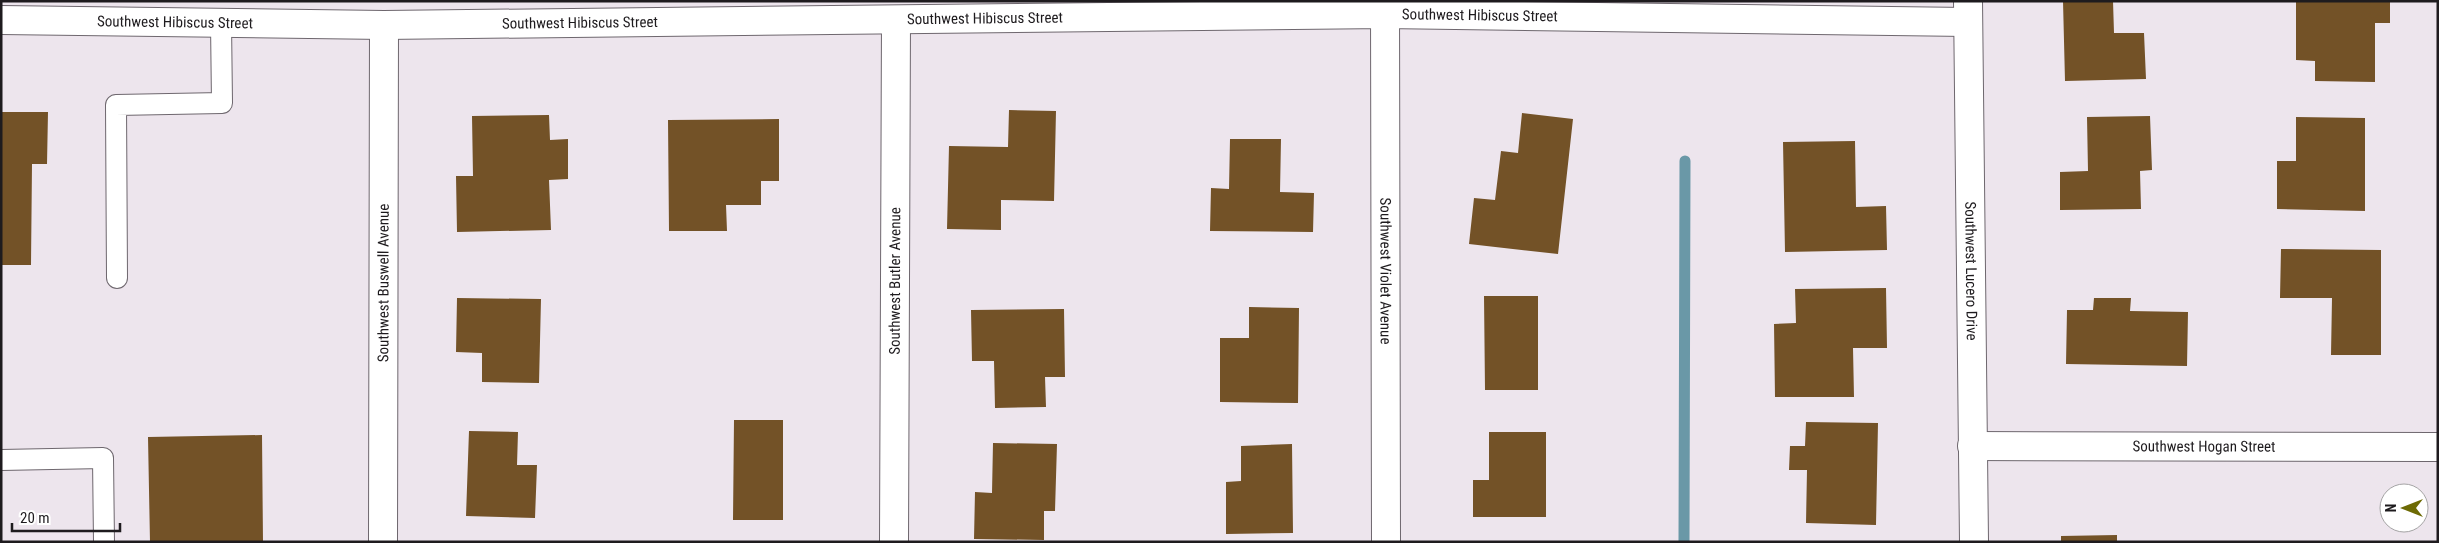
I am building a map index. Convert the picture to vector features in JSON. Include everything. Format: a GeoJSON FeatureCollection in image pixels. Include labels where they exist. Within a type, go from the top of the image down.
{"type":"FeatureCollection","features":[{"type":"Feature","properties":{"kind":"street","name":"Southwest Hibiscus Street"},"geometry":{"type":"LineString","coordinates":[[1,20],[384,25],[896,20],[1385,8],[1968,12]]}},
{"type":"Feature","properties":{"kind":"street","name":"Southwest Violet Avenue"},"geometry":{"type":"LineString","coordinates":[[1385,8],[1386,542]]}},
{"type":"Feature","properties":{"kind":"street","name":"Southwest Lucero Drive"},"geometry":{"type":"LineString","coordinates":[[1968,12],[1974,542]]}},
{"type":"Feature","properties":{"kind":"street","name":"Southwest Butler Avenue"},"geometry":{"type":"LineString","coordinates":[[894,542],[896,20]]}},
{"type":"Feature","properties":{"kind":"street","name":"Southwest Buswell Avenue"},"geometry":{"type":"LineString","coordinates":[[383,542],[384,25]]}},
{"type":"Feature","properties":{"kind":"street","name":"Southwest Hogan Street"},"geometry":{"type":"LineString","coordinates":[[1972,446],[2438,448]]}},
{"type":"Feature","properties":{"kind":"lane"},"geometry":{"type":"LineString","coordinates":[[117,278],[116,105],[222,103],[221,23]]}},
{"type":"Feature","properties":{"kind":"lane"},"geometry":{"type":"LineString","coordinates":[[1,460],[103,458],[104,542]]}},
{"type":"Feature","properties":{"kind":"building"},"geometry":{"type":"Polygon","coordinates":[[[2063,1],[2113,1],[2114,33],[2144,33],[2146,79],[2065,81],[2063,1]]]}},
{"type":"Feature","properties":{"kind":"building"},"geometry":{"type":"Polygon","coordinates":[[[2296,1],[2390,1],[2390,23],[2375,23],[2375,82],[2315,81],[2315,61],[2296,60],[2296,1]]]}},
{"type":"Feature","properties":{"kind":"building"},"geometry":{"type":"Polygon","coordinates":[[[1009,110],[1056,111],[1054,201],[1001,200],[1001,230],[947,229],[949,146],[1008,147],[1009,110]]]}},
{"type":"Feature","properties":{"kind":"building"},"geometry":{"type":"Polygon","coordinates":[[[1,112],[48,112],[47,164],[32,164],[31,265],[1,265],[1,112]]]}},
{"type":"Feature","properties":{"kind":"building"},"geometry":{"type":"Polygon","coordinates":[[[1522,113],[1573,119],[1558,254],[1469,244],[1474,198],[1495,200],[1501,151],[1518,153],[1522,113]]]}},
{"type":"Feature","properties":{"kind":"building"},"geometry":{"type":"Polygon","coordinates":[[[549,115],[550,140],[568,139],[568,179],[549,180],[551,230],[457,232],[456,176],[473,176],[472,116],[549,115]]]}},
{"type":"Feature","properties":{"kind":"building"},"geometry":{"type":"Polygon","coordinates":[[[2150,116],[2152,170],[2140,171],[2141,209],[2060,210],[2060,172],[2088,171],[2087,117],[2150,116]]]}},
{"type":"Feature","properties":{"kind":"building"},"geometry":{"type":"Polygon","coordinates":[[[2296,117],[2365,118],[2365,211],[2277,209],[2277,161],[2296,161],[2296,117]]]}},
{"type":"Feature","properties":{"kind":"building"},"geometry":{"type":"Polygon","coordinates":[[[779,119],[779,181],[761,181],[761,205],[726,205],[727,231],[669,231],[668,120],[779,119]]]}},
{"type":"Feature","properties":{"kind":"building"},"geometry":{"type":"Polygon","coordinates":[[[1230,139],[1281,139],[1280,192],[1314,193],[1313,232],[1210,231],[1211,188],[1229,189],[1230,139]]]}},
{"type":"Feature","properties":{"kind":"building"},"geometry":{"type":"Polygon","coordinates":[[[1855,141],[1856,207],[1886,206],[1887,250],[1785,252],[1783,142],[1855,141]]]}},
{"type":"Feature","properties":{"kind":"building"},"geometry":{"type":"Polygon","coordinates":[[[2281,249],[2381,250],[2381,355],[2331,355],[2332,298],[2280,298],[2281,249]]]}},
{"type":"Feature","properties":{"kind":"building"},"geometry":{"type":"Polygon","coordinates":[[[1886,288],[1887,348],[1853,348],[1854,397],[1775,397],[1774,324],[1796,323],[1795,289],[1886,288]]]}},
{"type":"Feature","properties":{"kind":"building"},"geometry":{"type":"Polygon","coordinates":[[[1484,296],[1538,296],[1538,390],[1485,390],[1484,296]]]}},
{"type":"Feature","properties":{"kind":"building"},"geometry":{"type":"Polygon","coordinates":[[[457,298],[541,299],[539,383],[482,382],[482,353],[456,352],[457,298]]]}},
{"type":"Feature","properties":{"kind":"building"},"geometry":{"type":"Polygon","coordinates":[[[2094,298],[2131,298],[2130,311],[2188,312],[2187,366],[2066,364],[2067,310],[2093,310],[2094,298]]]}},
{"type":"Feature","properties":{"kind":"building"},"geometry":{"type":"Polygon","coordinates":[[[1249,307],[1299,308],[1298,403],[1220,402],[1220,338],[1249,338],[1249,307]]]}},
{"type":"Feature","properties":{"kind":"building"},"geometry":{"type":"Polygon","coordinates":[[[1064,309],[1065,377],[1045,377],[1046,407],[995,408],[994,361],[972,361],[971,310],[1064,309]]]}},
{"type":"Feature","properties":{"kind":"building"},"geometry":{"type":"Polygon","coordinates":[[[734,420],[783,420],[783,520],[733,520],[734,420]]]}},
{"type":"Feature","properties":{"kind":"building"},"geometry":{"type":"Polygon","coordinates":[[[1806,422],[1878,423],[1876,525],[1806,523],[1807,470],[1789,470],[1790,446],[1805,446],[1806,422]]]}},
{"type":"Feature","properties":{"kind":"building"},"geometry":{"type":"Polygon","coordinates":[[[469,431],[518,432],[517,465],[537,465],[535,518],[466,516],[469,431]]]}},
{"type":"Feature","properties":{"kind":"building"},"geometry":{"type":"Polygon","coordinates":[[[1489,432],[1546,432],[1546,517],[1473,517],[1473,480],[1489,480],[1489,432]]]}},
{"type":"Feature","properties":{"kind":"building"},"geometry":{"type":"Polygon","coordinates":[[[262,435],[263,542],[150,542],[148,437],[262,435]]]}},
{"type":"Feature","properties":{"kind":"building"},"geometry":{"type":"Polygon","coordinates":[[[993,443],[1057,444],[1055,511],[1044,511],[1044,540],[974,539],[975,492],[992,493],[993,443]]]}},
{"type":"Feature","properties":{"kind":"building"},"geometry":{"type":"Polygon","coordinates":[[[1292,444],[1293,533],[1226,534],[1226,482],[1241,481],[1241,446],[1292,444]]]}},
{"type":"Feature","properties":{"kind":"building"},"geometry":{"type":"Polygon","coordinates":[[[2117,535],[2117,542],[2061,542],[2061,536],[2117,535]]]}},
{"type":"Feature","properties":{"kind":"waterway"},"geometry":{"type":"LineString","coordinates":[[1684,542],[1685,161]]}}]}
